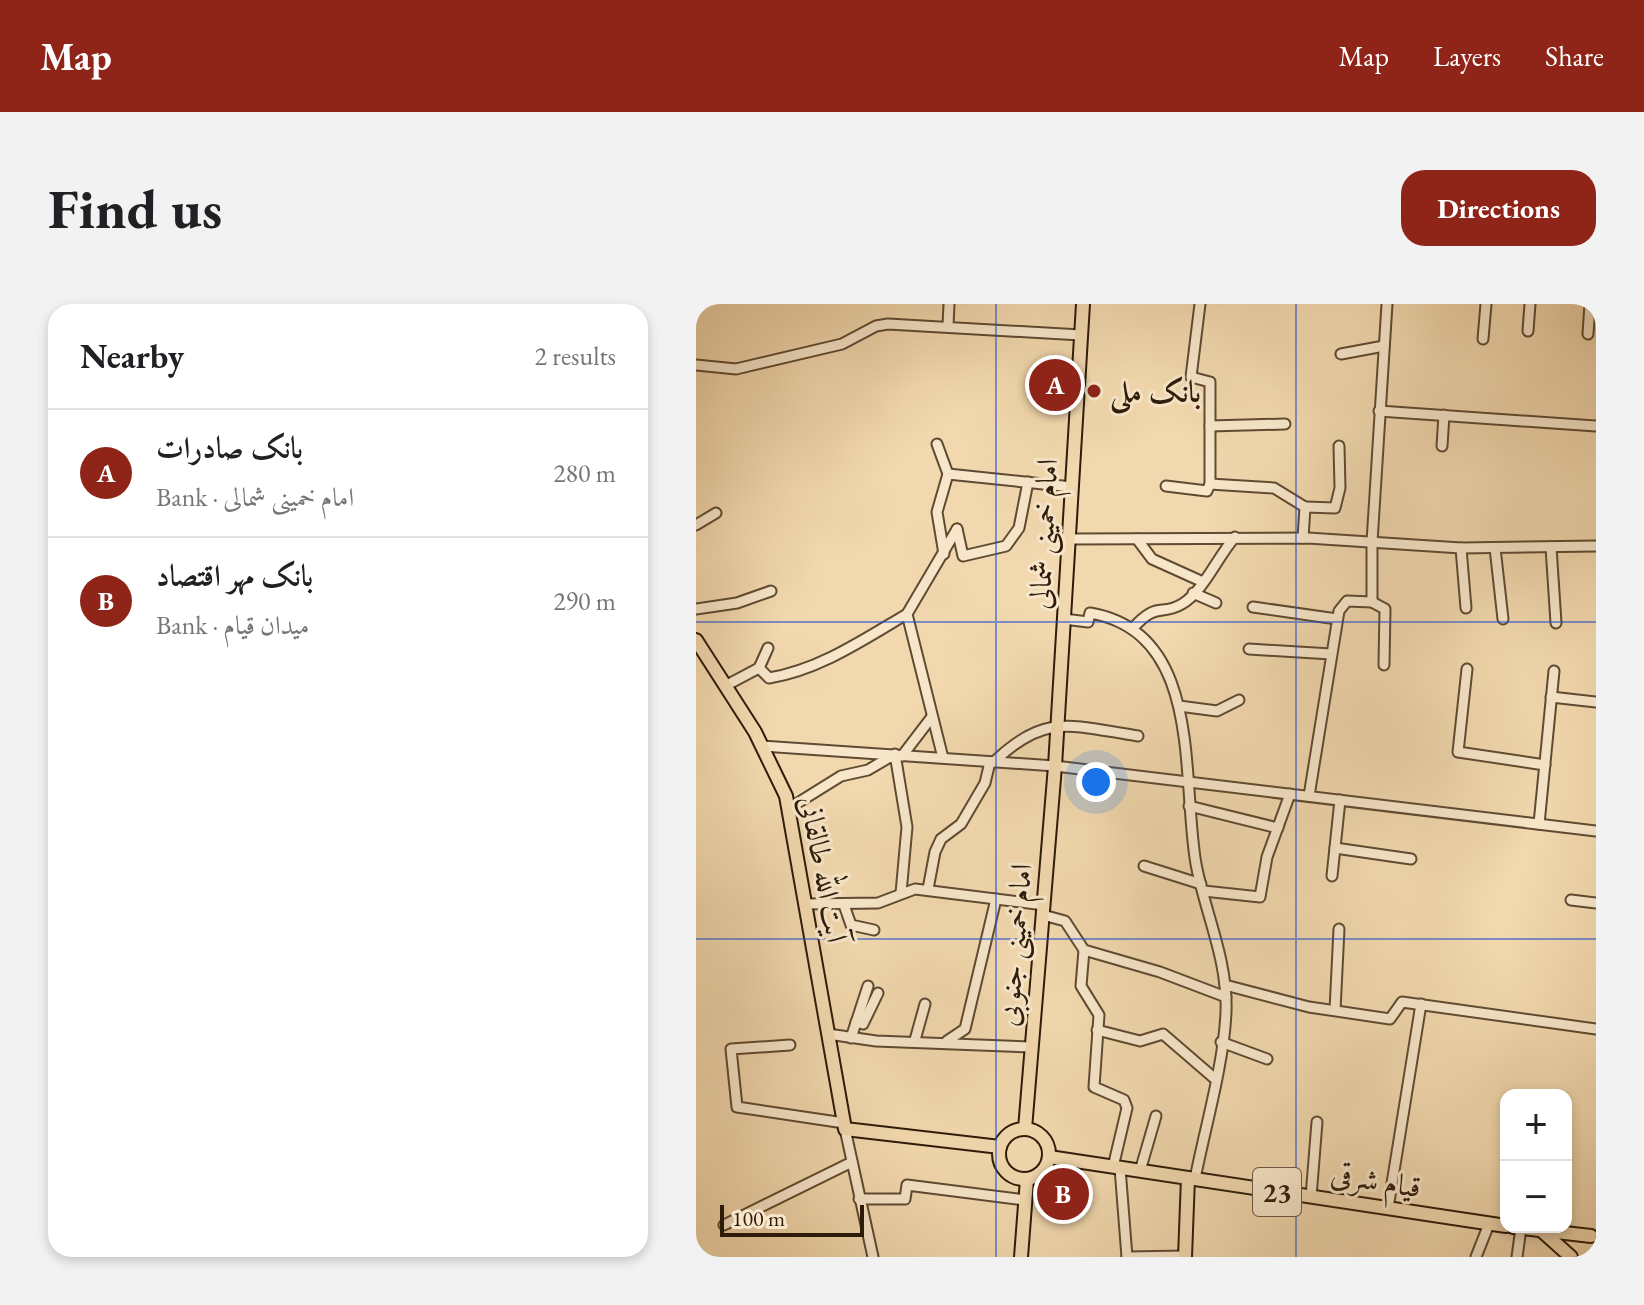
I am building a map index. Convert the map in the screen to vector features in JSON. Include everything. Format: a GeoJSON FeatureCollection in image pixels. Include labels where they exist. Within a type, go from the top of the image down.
{"type":"FeatureCollection","features":[{"type":"Feature","properties":{"kind":"main road","name":"امام خمینی شمالی"},"geometry":{"type":"LineString","coordinates":[[1055,766],[1083,304]]}},
{"type":"Feature","properties":{"kind":"main road","name":"آیت الله طالقانی"},"geometry":{"type":"LineString","coordinates":[[696,640],[700,654],[725,686],[786,796],[844,1126]]}},
{"type":"Feature","properties":{"kind":"main road","name":"امام خمینی جنوبی"},"geometry":{"type":"LineString","coordinates":[[1025,1129],[1055,766]]}},
{"type":"Feature","properties":{"kind":"main road"},"geometry":{"type":"LineString","coordinates":[[844,1126],[1000,1147]]}},
{"type":"Feature","properties":{"kind":"main road"},"geometry":{"type":"LineString","coordinates":[[1025,1129],[1041,1135],[1049,1149],[1042,1172],[1027,1179],[1005,1170],[1000,1147],[1009,1133],[1025,1129]]}},
{"type":"Feature","properties":{"kind":"main road","name":"قیام شرقی"},"geometry":{"type":"LineString","coordinates":[[1049,1157],[1500,1225]]}},
{"type":"Feature","properties":{"kind":"main road"},"geometry":{"type":"LineString","coordinates":[[1021,1257],[1027,1179]]}},
{"type":"Feature","properties":{"kind":"main road"},"geometry":{"type":"LineString","coordinates":[[1185,1256],[1192,1179]]}},
{"type":"Feature","properties":{"kind":"main road"},"geometry":{"type":"LineString","coordinates":[[1544,1233],[1571,1257]]}},
{"type":"Feature","properties":{"kind":"main road"},"geometry":{"type":"LineString","coordinates":[[1568,1233],[1594,1235]]}},
{"type":"Feature","properties":{"kind":"main road"},"geometry":{"type":"LineString","coordinates":[[1578,1257],[1581,1245],[1594,1235]]}},
{"type":"Feature","properties":{"kind":"street"},"geometry":{"type":"LineString","coordinates":[[948,326],[949,304]]}},
{"type":"Feature","properties":{"kind":"street"},"geometry":{"type":"LineString","coordinates":[[1166,486],[1207,491],[1210,484],[1210,382],[1191,377],[1200,304]]}},
{"type":"Feature","properties":{"kind":"street"},"geometry":{"type":"LineString","coordinates":[[1372,602],[1372,542],[1387,304]]}},
{"type":"Feature","properties":{"kind":"street"},"geometry":{"type":"LineString","coordinates":[[1483,339],[1486,304]]}},
{"type":"Feature","properties":{"kind":"street"},"geometry":{"type":"LineString","coordinates":[[1528,331],[1530,304]]}},
{"type":"Feature","properties":{"kind":"street"},"geometry":{"type":"LineString","coordinates":[[1588,334],[1590,304]]}},
{"type":"Feature","properties":{"kind":"street"},"geometry":{"type":"LineString","coordinates":[[696,365],[711,369],[736,369],[842,344],[876,326],[888,324],[1081,335]]}},
{"type":"Feature","properties":{"kind":"street"},"geometry":{"type":"LineString","coordinates":[[1341,354],[1384,346]]}},
{"type":"Feature","properties":{"kind":"street"},"geometry":{"type":"LineString","coordinates":[[1379,411],[1596,426]]}},
{"type":"Feature","properties":{"kind":"street"},"geometry":{"type":"LineString","coordinates":[[1442,446],[1444,415]]}},
{"type":"Feature","properties":{"kind":"street"},"geometry":{"type":"LineString","coordinates":[[1210,426],[1285,424]]}},
{"type":"Feature","properties":{"kind":"street"},"geometry":{"type":"LineString","coordinates":[[937,444],[948,474],[937,512],[944,554]]}},
{"type":"Feature","properties":{"kind":"street"},"geometry":{"type":"LineString","coordinates":[[1210,484],[1274,488],[1305,507],[1335,508],[1340,488],[1339,446]]}},
{"type":"Feature","properties":{"kind":"street"},"geometry":{"type":"LineString","coordinates":[[948,474],[1072,487]]}},
{"type":"Feature","properties":{"kind":"street"},"geometry":{"type":"LineString","coordinates":[[759,668],[769,678],[793,675],[840,653],[907,614],[957,529],[963,556],[1006,546],[1019,528],[1028,482]]}},
{"type":"Feature","properties":{"kind":"street"},"geometry":{"type":"LineString","coordinates":[[1303,538],[1305,507]]}},
{"type":"Feature","properties":{"kind":"street"},"geometry":{"type":"LineString","coordinates":[[696,525],[716,513]]}},
{"type":"Feature","properties":{"kind":"street"},"geometry":{"type":"LineString","coordinates":[[1069,539],[1235,537],[1461,548],[1596,546]]}},
{"type":"Feature","properties":{"kind":"street"},"geometry":{"type":"LineString","coordinates":[[1132,629],[1148,611],[1182,604],[1203,582],[1216,558],[1235,537]]}},
{"type":"Feature","properties":{"kind":"street"},"geometry":{"type":"LineString","coordinates":[[1137,539],[1152,559],[1203,582]]}},
{"type":"Feature","properties":{"kind":"street"},"geometry":{"type":"LineString","coordinates":[[1551,547],[1556,623]]}},
{"type":"Feature","properties":{"kind":"street"},"geometry":{"type":"LineString","coordinates":[[1461,548],[1466,608]]}},
{"type":"Feature","properties":{"kind":"street"},"geometry":{"type":"LineString","coordinates":[[1495,548],[1503,619]]}},
{"type":"Feature","properties":{"kind":"street"},"geometry":{"type":"LineString","coordinates":[[696,609],[737,603],[771,591]]}},
{"type":"Feature","properties":{"kind":"street"},"geometry":{"type":"LineString","coordinates":[[1193,593],[1216,603]]}},
{"type":"Feature","properties":{"kind":"street"},"geometry":{"type":"LineString","coordinates":[[1309,796],[1341,605],[1372,602],[1385,609],[1384,665]]}},
{"type":"Feature","properties":{"kind":"street"},"geometry":{"type":"LineString","coordinates":[[1253,607],[1337,619]]}},
{"type":"Feature","properties":{"kind":"street"},"geometry":{"type":"LineString","coordinates":[[1064,619],[1088,622],[1090,613],[1111,616],[1132,629],[1148,643],[1173,681],[1179,706],[1189,806],[1226,997],[1221,1042],[1192,1179]]}},
{"type":"Feature","properties":{"kind":"street"},"geometry":{"type":"LineString","coordinates":[[907,614],[943,758]]}},
{"type":"Feature","properties":{"kind":"street"},"geometry":{"type":"LineString","coordinates":[[725,686],[759,668],[768,648]]}},
{"type":"Feature","properties":{"kind":"street"},"geometry":{"type":"LineString","coordinates":[[1249,649],[1331,654]]}},
{"type":"Feature","properties":{"kind":"street"},"geometry":{"type":"LineString","coordinates":[[1467,669],[1458,752],[1545,765]]}},
{"type":"Feature","properties":{"kind":"street"},"geometry":{"type":"LineString","coordinates":[[1539,824],[1554,671]]}},
{"type":"Feature","properties":{"kind":"street"},"geometry":{"type":"LineString","coordinates":[[1551,697],[1596,702]]}},
{"type":"Feature","properties":{"kind":"street"},"geometry":{"type":"LineString","coordinates":[[1179,706],[1217,711],[1239,700]]}},
{"type":"Feature","properties":{"kind":"street"},"geometry":{"type":"LineString","coordinates":[[788,809],[841,776],[868,770],[898,755],[931,718]]}},
{"type":"Feature","properties":{"kind":"street"},"geometry":{"type":"LineString","coordinates":[[928,889],[935,852],[941,839],[961,824],[985,783],[992,762],[1019,738],[1058,724],[1138,736]]}},
{"type":"Feature","properties":{"kind":"street"},"geometry":{"type":"LineString","coordinates":[[761,746],[1055,766],[1596,831]]}},
{"type":"Feature","properties":{"kind":"street"},"geometry":{"type":"LineString","coordinates":[[898,755],[907,827],[901,893]]}},
{"type":"Feature","properties":{"kind":"street"},"geometry":{"type":"LineString","coordinates":[[1144,866],[1203,888],[1260,897],[1290,794]]}},
{"type":"Feature","properties":{"kind":"street"},"geometry":{"type":"LineString","coordinates":[[1332,876],[1340,800]]}},
{"type":"Feature","properties":{"kind":"street"},"geometry":{"type":"LineString","coordinates":[[1189,806],[1278,828]]}},
{"type":"Feature","properties":{"kind":"street"},"geometry":{"type":"LineString","coordinates":[[1335,848],[1411,859]]}},
{"type":"Feature","properties":{"kind":"street"},"geometry":{"type":"LineString","coordinates":[[805,904],[878,903],[901,893],[928,889],[996,899],[1043,910],[1065,921],[1084,950],[1081,986],[1099,1009],[1094,1087],[1124,1100],[1127,1108],[1116,1168],[1127,1257],[1185,1256]]}},
{"type":"Feature","properties":{"kind":"street"},"geometry":{"type":"LineString","coordinates":[[947,1041],[965,1029],[996,899]]}},
{"type":"Feature","properties":{"kind":"street"},"geometry":{"type":"LineString","coordinates":[[1571,900],[1596,903]]}},
{"type":"Feature","properties":{"kind":"street"},"geometry":{"type":"LineString","coordinates":[[844,905],[851,925],[874,930]]}},
{"type":"Feature","properties":{"kind":"street"},"geometry":{"type":"LineString","coordinates":[[1335,1010],[1339,929]]}},
{"type":"Feature","properties":{"kind":"street"},"geometry":{"type":"LineString","coordinates":[[1084,950],[1160,972],[1226,997]]}},
{"type":"Feature","properties":{"kind":"street"},"geometry":{"type":"LineString","coordinates":[[1225,985],[1309,1007],[1390,1019],[1400,1003],[1421,1004],[1596,1029]]}},
{"type":"Feature","properties":{"kind":"street"},"geometry":{"type":"LineString","coordinates":[[851,1038],[868,986]]}},
{"type":"Feature","properties":{"kind":"street"},"geometry":{"type":"LineString","coordinates":[[856,1022],[863,1024],[878,993]]}},
{"type":"Feature","properties":{"kind":"street"},"geometry":{"type":"LineString","coordinates":[[915,1040],[925,1004]]}},
{"type":"Feature","properties":{"kind":"street"},"geometry":{"type":"LineString","coordinates":[[1388,1208],[1421,1004]]}},
{"type":"Feature","properties":{"kind":"street"},"geometry":{"type":"LineString","coordinates":[[1097,1030],[1140,1041],[1163,1034],[1214,1078]]}},
{"type":"Feature","properties":{"kind":"street"},"geometry":{"type":"LineString","coordinates":[[828,1034],[851,1038],[1032,1047]]}},
{"type":"Feature","properties":{"kind":"street"},"geometry":{"type":"LineString","coordinates":[[1221,1042],[1267,1059]]}},
{"type":"Feature","properties":{"kind":"street"},"geometry":{"type":"LineString","coordinates":[[790,1045],[731,1049],[737,1107],[844,1126],[873,1257]]}},
{"type":"Feature","properties":{"kind":"street"},"geometry":{"type":"LineString","coordinates":[[1140,1171],[1156,1116]]}},
{"type":"Feature","properties":{"kind":"street"},"geometry":{"type":"LineString","coordinates":[[1311,1197],[1317,1122]]}},
{"type":"Feature","properties":{"kind":"street"},"geometry":{"type":"LineString","coordinates":[[724,1225],[852,1162]]}},
{"type":"Feature","properties":{"kind":"street"},"geometry":{"type":"LineString","coordinates":[[859,1199],[905,1199],[907,1185],[1025,1200]]}},
{"type":"Feature","properties":{"kind":"street"},"geometry":{"type":"LineString","coordinates":[[1476,1257],[1489,1224]]}},
{"type":"Feature","properties":{"kind":"street"},"geometry":{"type":"LineString","coordinates":[[1517,1233],[1517,1257]]}},
{"type":"Feature","properties":{"kind":"place","name":"بانک صادرات"},"geometry":{"type":"Point","coordinates":[1055,385]}},
{"type":"Feature","properties":{"kind":"place","name":"بانک ملی"},"geometry":{"type":"Point","coordinates":[1094,391]}},
{"type":"Feature","properties":{"kind":"place","name":"بانک مهر اقتصاد"},"geometry":{"type":"Point","coordinates":[1063,1194]}}]}
